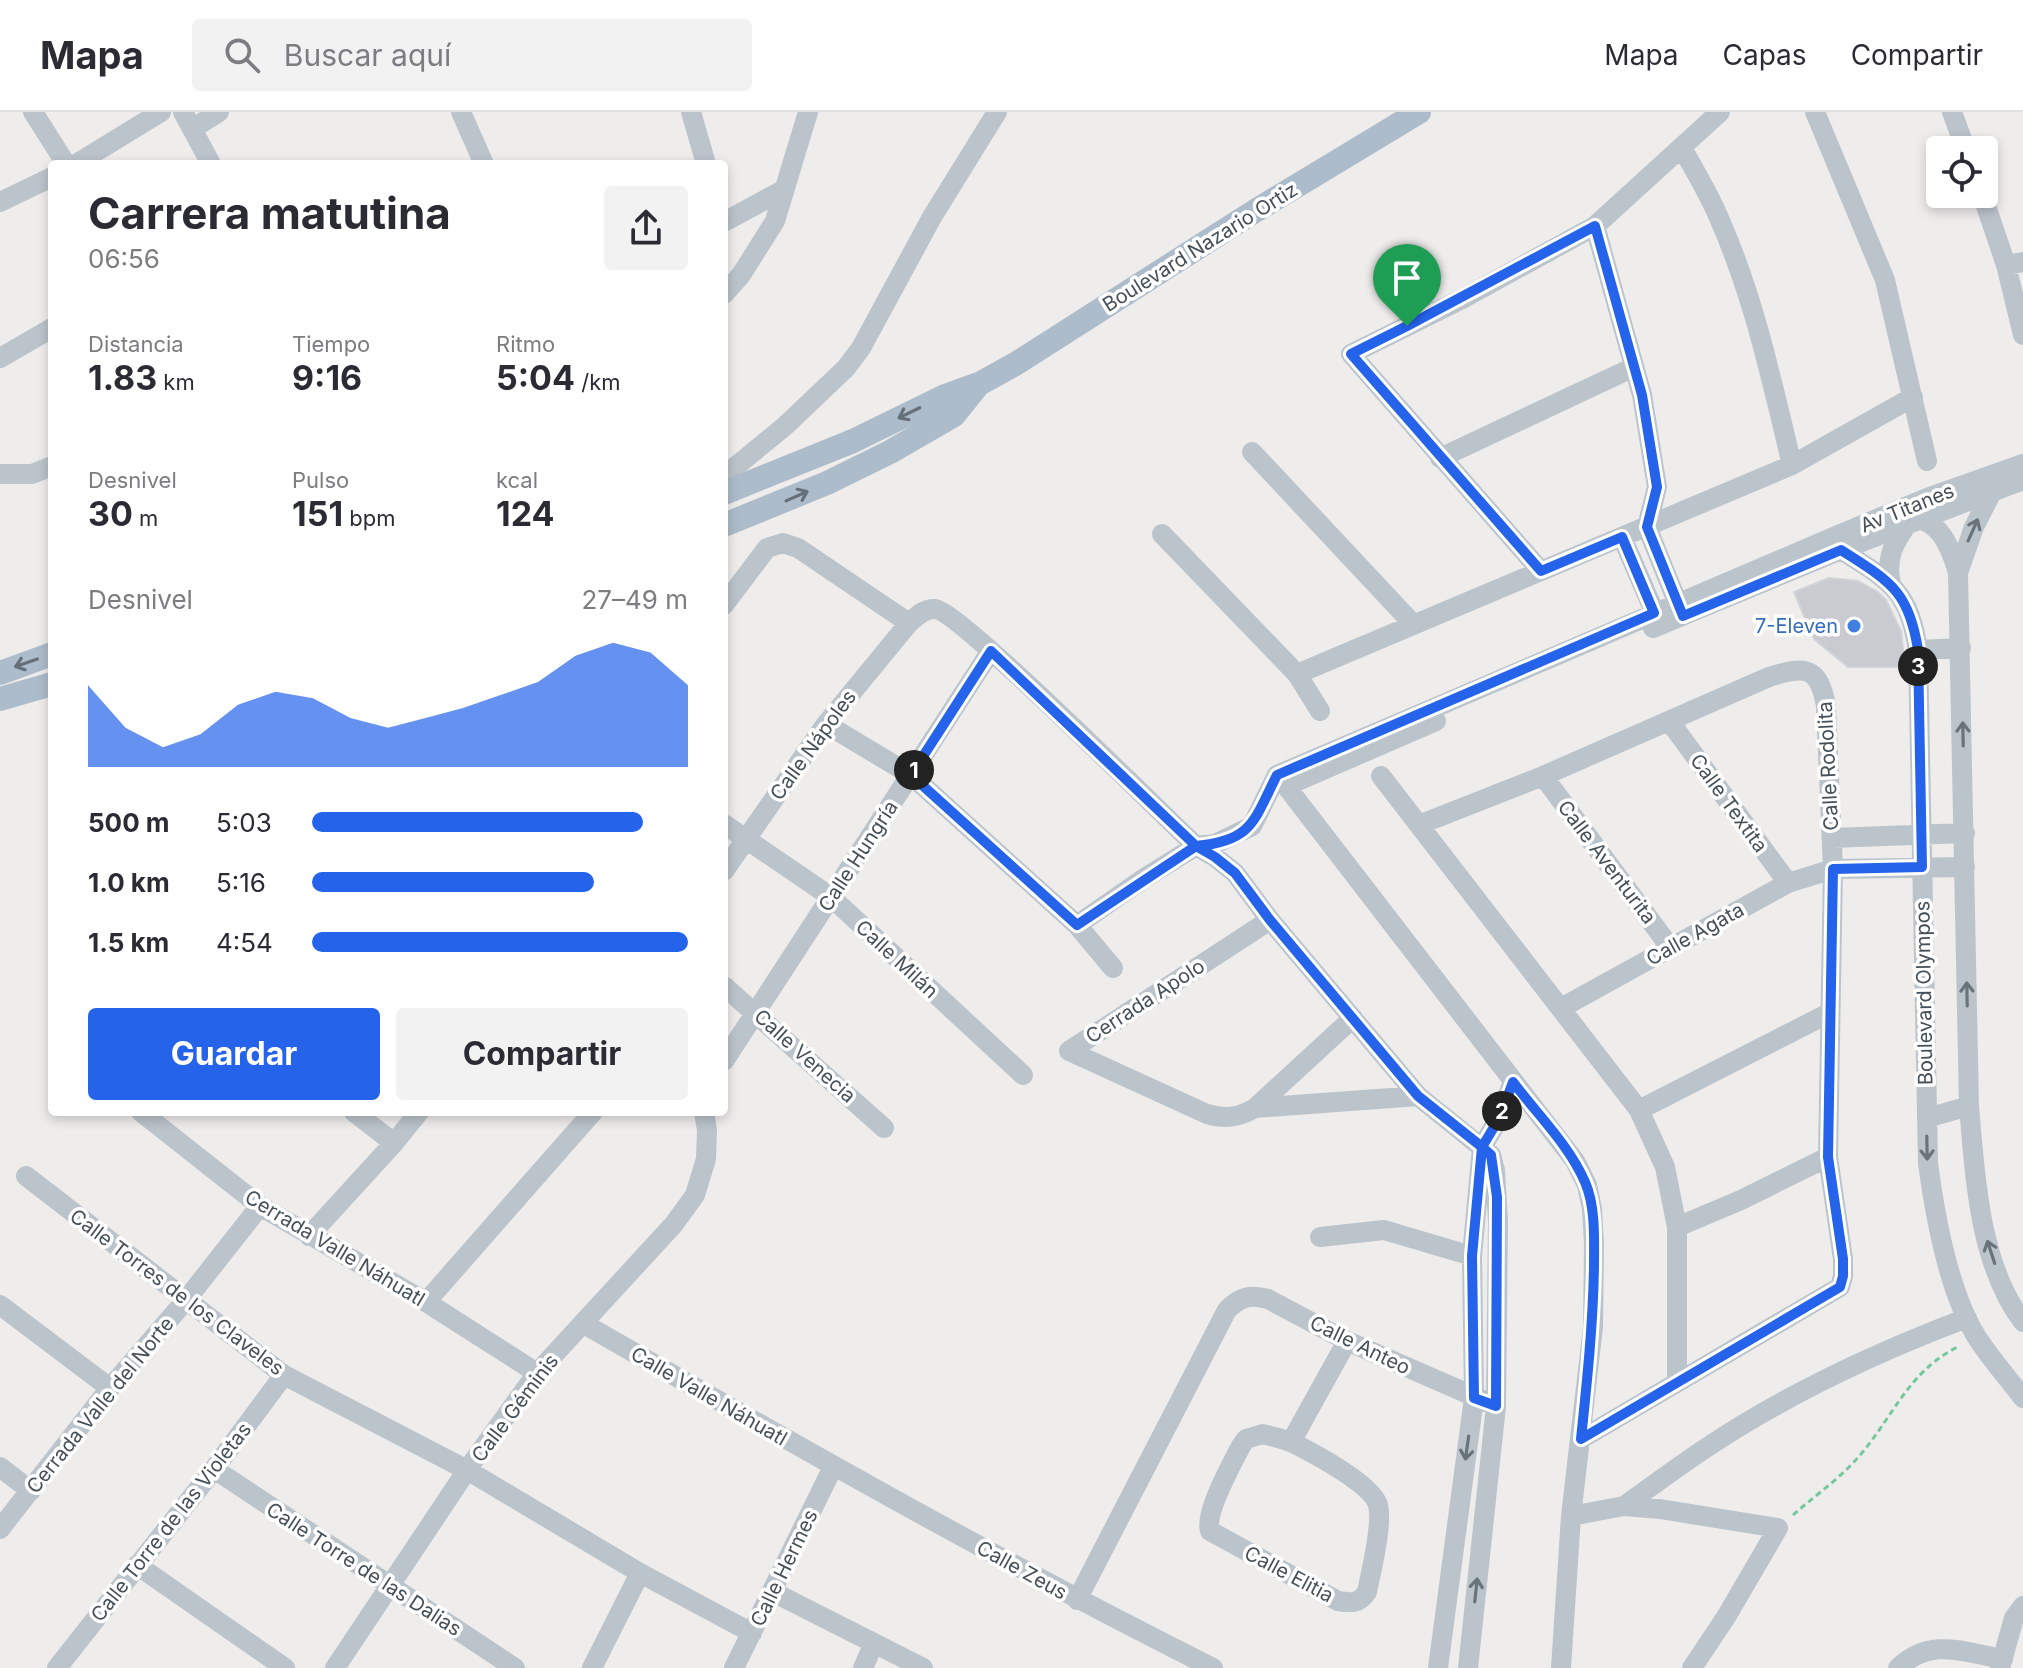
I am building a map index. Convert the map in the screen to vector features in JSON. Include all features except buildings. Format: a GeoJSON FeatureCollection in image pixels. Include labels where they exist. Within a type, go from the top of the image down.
{"type":"FeatureCollection","features":[{"type":"Feature","properties":{"kind":"main road","name":"Boulevard Nazario Ortiz"},"geometry":{"type":"LineString","coordinates":[[728,491],[853,441],[945,396],[981,383],[1419,112]]}},
{"type":"Feature","properties":{"kind":"main road","name":"Boulevard Nazario Ortiz"},"geometry":{"type":"LineString","coordinates":[[728,523],[816,488],[890,452],[954,415],[981,383]]}},
{"type":"Feature","properties":{"kind":"main road"},"geometry":{"type":"LineString","coordinates":[[0,673],[48,655]]}},
{"type":"Feature","properties":{"kind":"main road"},"geometry":{"type":"LineString","coordinates":[[0,699],[48,685]]}},
{"type":"Feature","properties":{"kind":"street"},"geometry":{"type":"LineString","coordinates":[[33,112],[63,160]]}},
{"type":"Feature","properties":{"kind":"street"},"geometry":{"type":"LineString","coordinates":[[83,160],[161,112]]}},
{"type":"Feature","properties":{"kind":"street"},"geometry":{"type":"LineString","coordinates":[[209,160],[187,120],[219,112]]}},
{"type":"Feature","properties":{"kind":"street"},"geometry":{"type":"LineString","coordinates":[[461,112],[482,160]]}},
{"type":"Feature","properties":{"kind":"street"},"geometry":{"type":"LineString","coordinates":[[728,290],[741,275],[775,221],[808,112]]}},
{"type":"Feature","properties":{"kind":"street"},"geometry":{"type":"LineString","coordinates":[[728,473],[785,426],[846,368],[861,348],[932,217],[997,112]]}},
{"type":"Feature","properties":{"kind":"street"},"geometry":{"type":"LineString","coordinates":[[1541,571],[1351,354],[1464,298],[1595,226],[1720,112]]}},
{"type":"Feature","properties":{"kind":"street"},"geometry":{"type":"LineString","coordinates":[[1815,112],[1885,280],[1927,461]]}},
{"type":"Feature","properties":{"kind":"street"},"geometry":{"type":"LineString","coordinates":[[1952,112],[1961,136]]}},
{"type":"Feature","properties":{"kind":"street"},"geometry":{"type":"LineString","coordinates":[[699,114],[705,160]]}},
{"type":"Feature","properties":{"kind":"street"},"geometry":{"type":"LineString","coordinates":[[1682,148],[1719,217],[1741,274],[1762,342],[1792,465]]}},
{"type":"Feature","properties":{"kind":"street"},"geometry":{"type":"LineString","coordinates":[[0,202],[48,179]]}},
{"type":"Feature","properties":{"kind":"street"},"geometry":{"type":"LineString","coordinates":[[728,220],[783,190]]}},
{"type":"Feature","properties":{"kind":"street"},"geometry":{"type":"LineString","coordinates":[[1989,208],[2015,264],[2023,335]]}},
{"type":"Feature","properties":{"kind":"street"},"geometry":{"type":"LineString","coordinates":[[1595,226],[1642,395],[1657,487],[1647,527],[1680,610]]}},
{"type":"Feature","properties":{"kind":"street"},"geometry":{"type":"LineString","coordinates":[[0,358],[48,330]]}},
{"type":"Feature","properties":{"kind":"street"},"geometry":{"type":"LineString","coordinates":[[1440,458],[1634,367]]}},
{"type":"Feature","properties":{"kind":"street"},"geometry":{"type":"LineString","coordinates":[[1297,674],[1792,465],[1913,397]]}},
{"type":"Feature","properties":{"kind":"street"},"geometry":{"type":"LineString","coordinates":[[1252,452],[1414,625]]}},
{"type":"Feature","properties":{"kind":"street","name":"Av Titanes"},"geometry":{"type":"LineString","coordinates":[[1680,610],[1841,550],[2023,464]]}},
{"type":"Feature","properties":{"kind":"street"},"geometry":{"type":"LineString","coordinates":[[0,474],[32,474],[48,468]]}},
{"type":"Feature","properties":{"kind":"street","name":"Av Titanes"},"geometry":{"type":"LineString","coordinates":[[1278,787],[1585,656],[1680,610],[1910,518],[2023,480]]}},
{"type":"Feature","properties":{"kind":"street"},"geometry":{"type":"LineString","coordinates":[[1958,573],[1974,527],[1993,490]]}},
{"type":"Feature","properties":{"kind":"street"},"geometry":{"type":"LineString","coordinates":[[1910,518],[1915,532],[1933,533],[1945,538]]}},
{"type":"Feature","properties":{"kind":"street"},"geometry":{"type":"LineString","coordinates":[[1910,518],[1934,525],[1945,538],[1958,573],[1969,1106],[1982,1224],[1998,1275],[2023,1322]]}},
{"type":"Feature","properties":{"kind":"street"},"geometry":{"type":"LineString","coordinates":[[1891,584],[1888,564],[1910,518]]}},
{"type":"Feature","properties":{"kind":"street"},"geometry":{"type":"LineString","coordinates":[[1162,534],[1297,674],[1320,711]]}},
{"type":"Feature","properties":{"kind":"street"},"geometry":{"type":"LineString","coordinates":[[1622,537],[1657,620]]}},
{"type":"Feature","properties":{"kind":"street"},"geometry":{"type":"LineString","coordinates":[[728,600],[767,548],[783,543],[798,548],[909,623],[924,611],[935,609],[950,615],[1196,846],[1225,865],[1418,1096],[1491,1155],[1497,1197],[1496,1406],[1468,1668]]}},
{"type":"Feature","properties":{"kind":"street","name":"Boulevard Olympos"},"geometry":{"type":"LineString","coordinates":[[1841,550],[1891,584],[1914,622],[1918,650],[1928,1163],[1934,1212],[1967,1318],[1978,1339],[2023,1398]]}},
{"type":"Feature","properties":{"kind":"street","name":"Calle Nápoles"},"geometry":{"type":"LineString","coordinates":[[728,865],[826,724],[909,623]]}},
{"type":"Feature","properties":{"kind":"street"},"geometry":{"type":"LineString","coordinates":[[1918,650],[1961,648]]}},
{"type":"Feature","properties":{"kind":"street","name":"Calle Hungría"},"geometry":{"type":"LineString","coordinates":[[728,1055],[991,651]]}},
{"type":"Feature","properties":{"kind":"street","name":"Calle Rodolita"},"geometry":{"type":"LineString","coordinates":[[1421,824],[1543,776],[1769,677],[1803,669],[1814,675],[1823,686],[1833,869],[1828,1157],[1843,1259],[1840,1287],[1581,1439]]}},
{"type":"Feature","properties":{"kind":"street","name":"Calle Textita"},"geometry":{"type":"LineString","coordinates":[[1670,722],[1788,883]]}},
{"type":"Feature","properties":{"kind":"street"},"geometry":{"type":"LineString","coordinates":[[826,724],[911,775],[1077,925],[1113,968]]}},
{"type":"Feature","properties":{"kind":"street"},"geometry":{"type":"LineString","coordinates":[[1381,776],[1639,1110],[1665,1167],[1677,1227],[1677,1382]]}},
{"type":"Feature","properties":{"kind":"street","name":"Calle Aventurita"},"geometry":{"type":"LineString","coordinates":[[1543,776],[1670,947]]}},
{"type":"Feature","properties":{"kind":"street"},"geometry":{"type":"LineString","coordinates":[[1077,925],[1196,846],[1215,844],[1252,826],[1278,787],[1575,1161],[1587,1185],[1592,1209],[1593,1327],[1571,1516],[1561,1668]]}},
{"type":"Feature","properties":{"kind":"street","name":"Calle Milán"},"geometry":{"type":"LineString","coordinates":[[728,827],[831,897],[1023,1075]]}},
{"type":"Feature","properties":{"kind":"street"},"geometry":{"type":"LineString","coordinates":[[1832,838],[1965,833]]}},
{"type":"Feature","properties":{"kind":"street","name":"Calle Agata"},"geometry":{"type":"LineString","coordinates":[[1561,1008],[1788,883],[1833,869],[1965,867]]}},
{"type":"Feature","properties":{"kind":"street","name":"Cerrada Apolo"},"geometry":{"type":"LineString","coordinates":[[1270,920],[1069,1051],[1207,1114],[1230,1118],[1255,1108],[1418,1096]]}},
{"type":"Feature","properties":{"kind":"street","name":"Calle Venecia"},"geometry":{"type":"LineString","coordinates":[[728,989],[884,1128]]}},
{"type":"Feature","properties":{"kind":"street"},"geometry":{"type":"LineString","coordinates":[[1639,1110],[1829,1013]]}},
{"type":"Feature","properties":{"kind":"street"},"geometry":{"type":"LineString","coordinates":[[1255,1108],[1353,1018]]}},
{"type":"Feature","properties":{"kind":"street"},"geometry":{"type":"LineString","coordinates":[[1438,1668],[1474,1398],[1472,1256],[1482,1147],[1500,1117],[1513,1082]]}},
{"type":"Feature","properties":{"kind":"street"},"geometry":{"type":"LineString","coordinates":[[1927,1118],[1969,1106]]}},
{"type":"Feature","properties":{"kind":"street","name":"Cerrada Valle Náhuatl"},"geometry":{"type":"LineString","coordinates":[[146,1116],[260,1206],[426,1302],[537,1373]]}},
{"type":"Feature","properties":{"kind":"street"},"geometry":{"type":"LineString","coordinates":[[359,1116],[394,1143]]}},
{"type":"Feature","properties":{"kind":"street"},"geometry":{"type":"LineString","coordinates":[[309,1236],[416,1116]]}},
{"type":"Feature","properties":{"kind":"street"},"geometry":{"type":"LineString","coordinates":[[426,1302],[589,1116]]}},
{"type":"Feature","properties":{"kind":"street","name":"Calle Géminis"},"geometry":{"type":"LineString","coordinates":[[335,1668],[467,1470],[537,1373],[674,1224],[695,1195],[706,1159],[705,1116]]}},
{"type":"Feature","properties":{"kind":"street"},"geometry":{"type":"LineString","coordinates":[[1677,1227],[1741,1200],[1828,1157]]}},
{"type":"Feature","properties":{"kind":"street","name":"Calle Torres de los Claveles"},"geometry":{"type":"LineString","coordinates":[[26,1176],[284,1375],[467,1470],[640,1573],[752,1633]]}},
{"type":"Feature","properties":{"kind":"street","name":"Cerrada Valle del Norte"},"geometry":{"type":"LineString","coordinates":[[0,1529],[110,1388],[186,1300],[260,1206]]}},
{"type":"Feature","properties":{"kind":"street"},"geometry":{"type":"LineString","coordinates":[[1320,1237],[1384,1230],[1472,1256]]}},
{"type":"Feature","properties":{"kind":"street","name":"Calle Anteo"},"geometry":{"type":"LineString","coordinates":[[1077,1600],[1227,1310],[1237,1300],[1256,1295],[1268,1299],[1347,1341],[1496,1406]]}},
{"type":"Feature","properties":{"kind":"street"},"geometry":{"type":"LineString","coordinates":[[0,1305],[110,1388]]}},
{"type":"Feature","properties":{"kind":"street"},"geometry":{"type":"LineString","coordinates":[[1624,1506],[1711,1445],[1804,1390],[1913,1339],[1967,1318]]}},
{"type":"Feature","properties":{"kind":"street","name":"Calle Valle Náhuatl"},"geometry":{"type":"LineString","coordinates":[[584,1324],[833,1467]]}},
{"type":"Feature","properties":{"kind":"street"},"geometry":{"type":"LineString","coordinates":[[1291,1442],[1347,1341]]}},
{"type":"Feature","properties":{"kind":"street","name":"Calle Torre de las Violetas"},"geometry":{"type":"LineString","coordinates":[[57,1668],[284,1375]]}},
{"type":"Feature","properties":{"kind":"street","name":"Calle Elitia"},"geometry":{"type":"LineString","coordinates":[[1263,1434],[1291,1442],[1351,1478],[1370,1492],[1378,1506],[1379,1519],[1367,1592],[1357,1602],[1338,1601],[1215,1535],[1208,1526],[1211,1512],[1246,1439],[1263,1434]]}},
{"type":"Feature","properties":{"kind":"street"},"geometry":{"type":"LineString","coordinates":[[0,1467],[31,1491]]}},
{"type":"Feature","properties":{"kind":"street","name":"Calle Zeus"},"geometry":{"type":"LineString","coordinates":[[833,1467],[1077,1600],[1213,1668]]}},
{"type":"Feature","properties":{"kind":"street","name":"Calle Hermes"},"geometry":{"type":"LineString","coordinates":[[734,1668],[833,1467]]}},
{"type":"Feature","properties":{"kind":"street","name":"Calle Torre de las Dalias"},"geometry":{"type":"LineString","coordinates":[[214,1469],[515,1668]]}},
{"type":"Feature","properties":{"kind":"street"},"geometry":{"type":"LineString","coordinates":[[1571,1516],[1624,1506],[1778,1528],[1692,1668]]}},
{"type":"Feature","properties":{"kind":"street"},"geometry":{"type":"LineString","coordinates":[[137,1565],[285,1668]]}},
{"type":"Feature","properties":{"kind":"street"},"geometry":{"type":"LineString","coordinates":[[592,1668],[640,1573]]}},
{"type":"Feature","properties":{"kind":"street"},"geometry":{"type":"LineString","coordinates":[[773,1592],[923,1668]]}},
{"type":"Feature","properties":{"kind":"street"},"geometry":{"type":"LineString","coordinates":[[1898,1668],[1921,1651],[1944,1649],[2001,1663],[2014,1618],[2023,1606]]}},
{"type":"Feature","properties":{"kind":"street"},"geometry":{"type":"LineString","coordinates":[[863,1668],[874,1643]]}},
{"type":"Feature","properties":{"kind":"path"},"geometry":{"type":"LineString","coordinates":[[1778,1528],[1852,1464],[1872,1441],[1920,1372],[1936,1359],[1978,1339]]}},
{"type":"Feature","properties":{"kind":"place","name":"7-Eleven"},"geometry":{"type":"Point","coordinates":[1854,626]}},
{"type":"Feature","properties":{"kind":"route"},"geometry":{"type":"LineString","coordinates":[[1407,326],[1351,354],[1541,571],[1622,537],[1654,613],[1277,775],[1252,826],[1215,844],[1196,846],[1077,925],[911,775],[991,651],[1196,846],[1235,873],[1270,920],[1418,1096],[1482,1147],[1472,1256],[1474,1398],[1496,1406],[1497,1197],[1491,1155],[1482,1147],[1500,1117],[1513,1082],[1575,1161],[1587,1185],[1592,1209],[1593,1327],[1581,1439],[1840,1287],[1843,1259],[1828,1157],[1833,869],[1922,867],[1918,650],[1914,622],[1900,595],[1884,577],[1841,550],[1683,616],[1647,527],[1657,487],[1642,395],[1595,226],[1407,326]]}}]}
